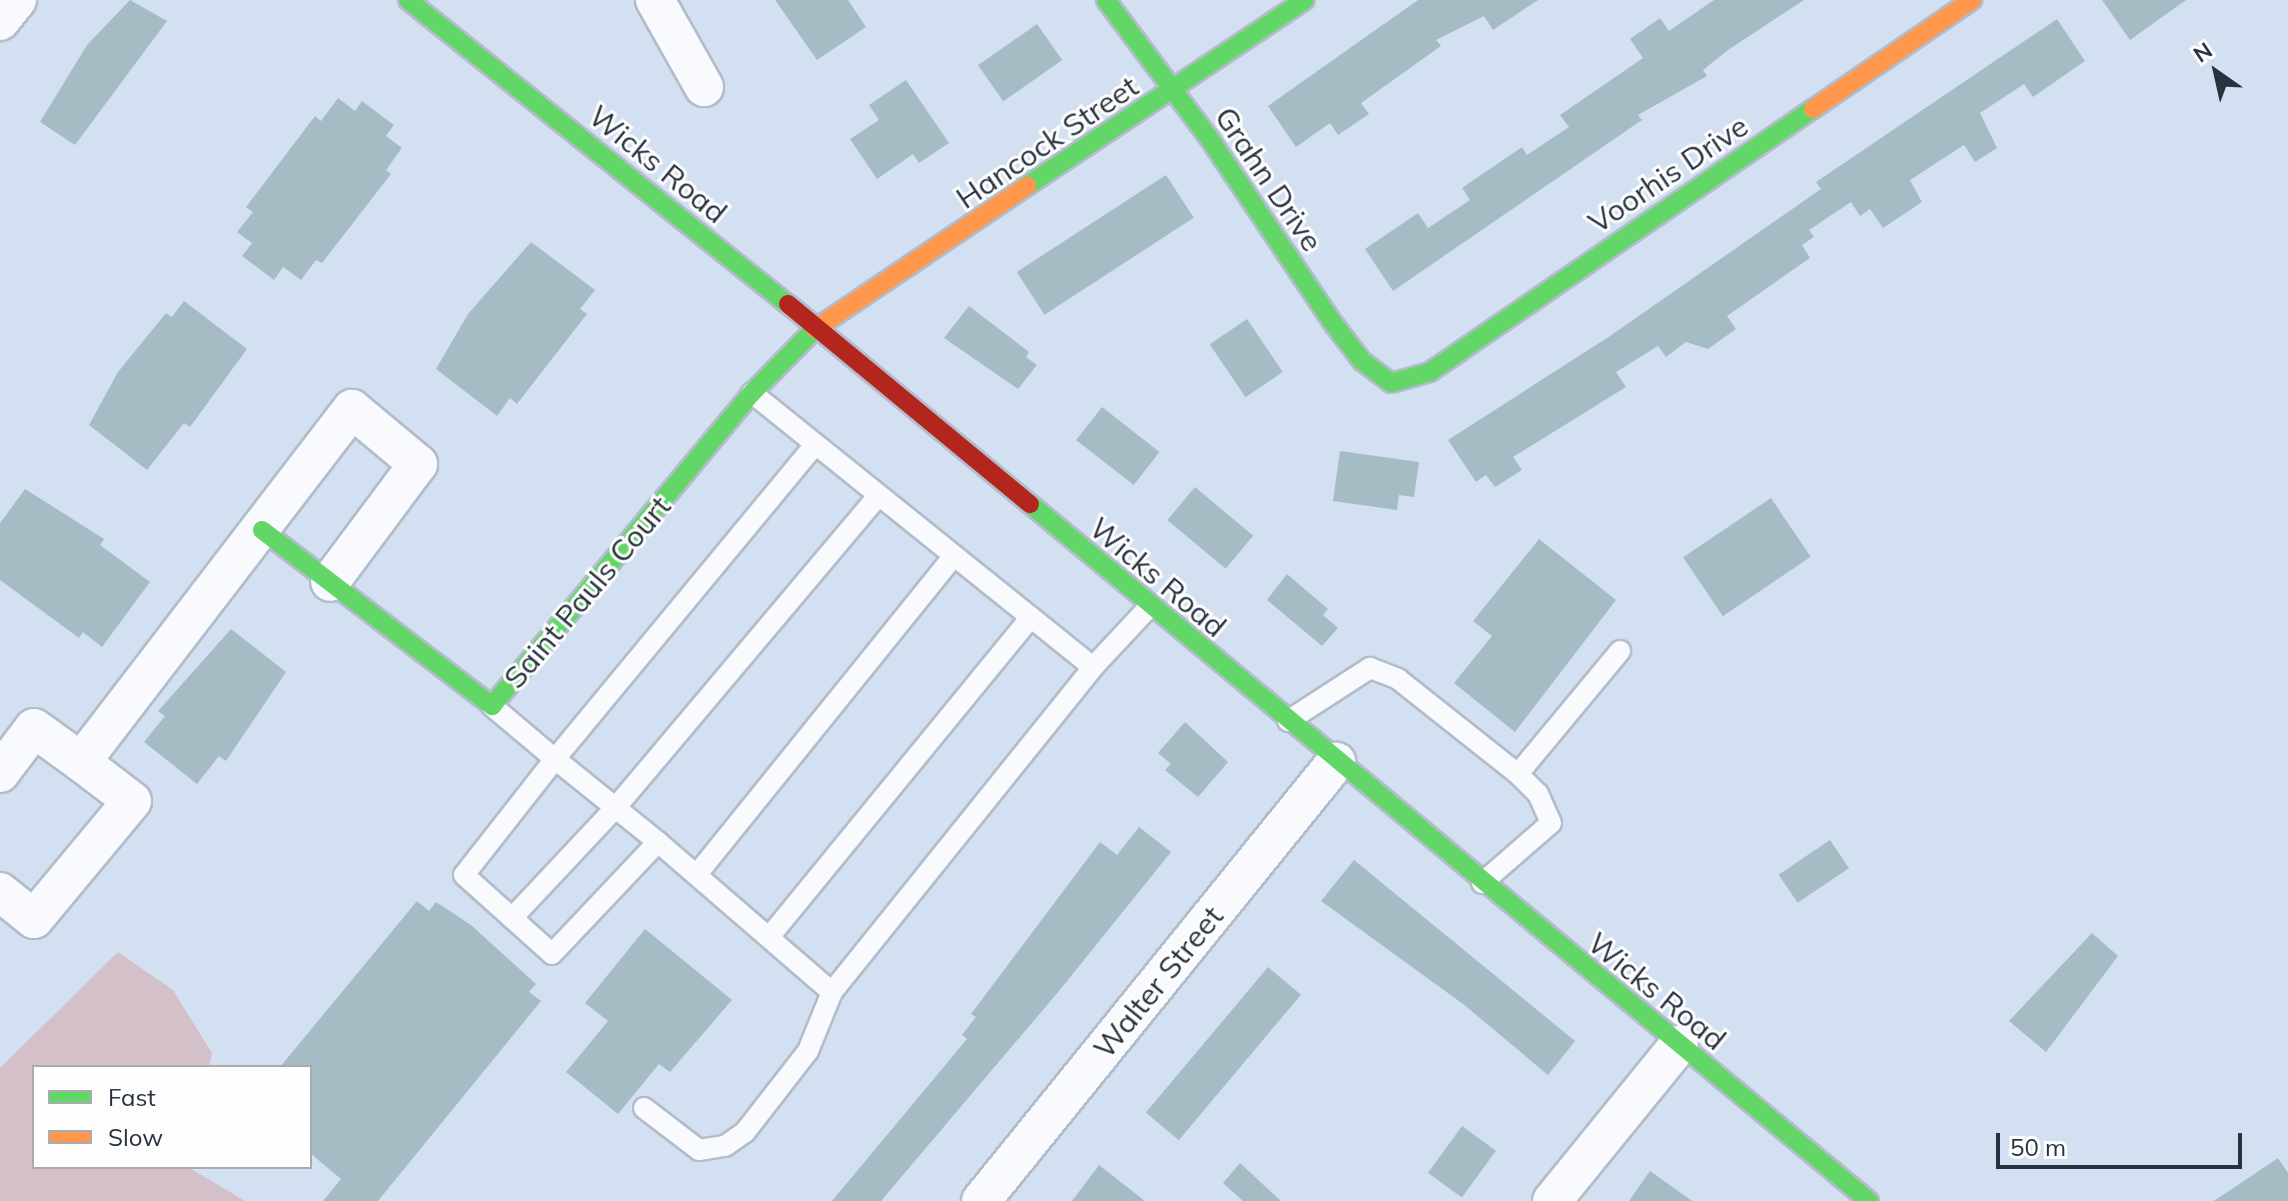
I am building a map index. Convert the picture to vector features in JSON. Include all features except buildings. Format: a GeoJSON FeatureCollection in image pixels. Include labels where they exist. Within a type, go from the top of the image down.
{"type":"FeatureCollection","features":[{"type":"Feature","properties":{"kind":"street"},"geometry":{"type":"LineString","coordinates":[[0,21],[17,0]]}},
{"type":"Feature","properties":{"kind":"street","name":"Wicks Road"},"geometry":{"type":"LineString","coordinates":[[408,0],[817,327],[1336,762],[1869,1201]]}},
{"type":"Feature","properties":{"kind":"street"},"geometry":{"type":"LineString","coordinates":[[655,0],[704,87]]}},
{"type":"Feature","properties":{"kind":"street","name":"Grahn Drive"},"geometry":{"type":"LineString","coordinates":[[1106,0],[1333,323],[1362,361],[1391,383]]}},
{"type":"Feature","properties":{"kind":"street","name":"Hancock Street"},"geometry":{"type":"LineString","coordinates":[[817,327],[1305,0]]}},
{"type":"Feature","properties":{"kind":"street","name":"Voorhis Drive"},"geometry":{"type":"LineString","coordinates":[[1391,383],[1430,372],[1972,0]]}},
{"type":"Feature","properties":{"kind":"street","name":"Saint Pauls Court"},"geometry":{"type":"LineString","coordinates":[[262,530],[492,706],[752,393],[817,327]]}},
{"type":"Feature","properties":{"kind":"street"},"geometry":{"type":"LineString","coordinates":[[81,762],[352,409],[418,464],[330,582]]}},
{"type":"Feature","properties":{"kind":"street"},"geometry":{"type":"LineString","coordinates":[[0,773],[34,728],[132,801],[34,919],[0,892]]}},
{"type":"Feature","properties":{"kind":"street","name":"Walter Street"},"geometry":{"type":"LineString","coordinates":[[981,1201],[1336,762]]}},
{"type":"Feature","properties":{"kind":"street"},"geometry":{"type":"LineString","coordinates":[[1552,1201],[1679,1045]]}},
{"type":"Feature","properties":{"kind":"lane"},"geometry":{"type":"LineString","coordinates":[[752,393],[814,446],[1093,667]]}},
{"type":"Feature","properties":{"kind":"lane"},"geometry":{"type":"LineString","coordinates":[[658,842],[552,954],[464,875],[555,759],[814,446]]}},
{"type":"Feature","properties":{"kind":"lane"},"geometry":{"type":"LineString","coordinates":[[512,918],[617,806],[878,496]]}},
{"type":"Feature","properties":{"kind":"lane"},"geometry":{"type":"LineString","coordinates":[[698,873],[954,556]]}},
{"type":"Feature","properties":{"kind":"lane"},"geometry":{"type":"LineString","coordinates":[[644,1108],[699,1150],[725,1146],[745,1132],[808,1051],[832,992],[1093,667],[1150,606]]}},
{"type":"Feature","properties":{"kind":"lane"},"geometry":{"type":"LineString","coordinates":[[770,936],[1031,617]]}},
{"type":"Feature","properties":{"kind":"lane"},"geometry":{"type":"LineString","coordinates":[[1518,774],[1620,651]]}},
{"type":"Feature","properties":{"kind":"lane"},"geometry":{"type":"LineString","coordinates":[[1287,721],[1370,668],[1398,679],[1518,774],[1538,794],[1551,823],[1482,883]]}},
{"type":"Feature","properties":{"kind":"lane"},"geometry":{"type":"LineString","coordinates":[[492,706],[698,873],[832,992]]}},
{"type":"Feature","properties":{"kind":"shaded area"},"geometry":{"type":"Polygon","coordinates":[[[118,952],[173,990],[212,1053],[209,1065],[32,1065],[32,1169],[191,1169],[245,1201],[0,1201],[0,1068],[118,952]]]}},
{"type":"Feature","properties":{"kind":"traffic: fast"},"geometry":{"type":"LineString","coordinates":[[408,0],[788,304]]}},
{"type":"Feature","properties":{"kind":"traffic: fast"},"geometry":{"type":"LineString","coordinates":[[1106,0],[1209,138],[1333,323],[1362,361],[1391,383],[1430,372],[1813,109]]}},
{"type":"Feature","properties":{"kind":"traffic: fast"},"geometry":{"type":"LineString","coordinates":[[1027,186],[1305,0]]}},
{"type":"Feature","properties":{"kind":"traffic: fast"},"geometry":{"type":"LineString","coordinates":[[262,530],[492,706],[752,393],[815,329]]}},
{"type":"Feature","properties":{"kind":"traffic: fast"},"geometry":{"type":"LineString","coordinates":[[1030,504],[1869,1201]]}},
{"type":"Feature","properties":{"kind":"traffic: slow"},"geometry":{"type":"LineString","coordinates":[[1813,109],[1972,0]]}},
{"type":"Feature","properties":{"kind":"traffic: slow"},"geometry":{"type":"LineString","coordinates":[[815,329],[1027,186]]}},
{"type":"Feature","properties":{"kind":"traffic: jam"},"geometry":{"type":"LineString","coordinates":[[788,304],[1030,504]]}}]}
